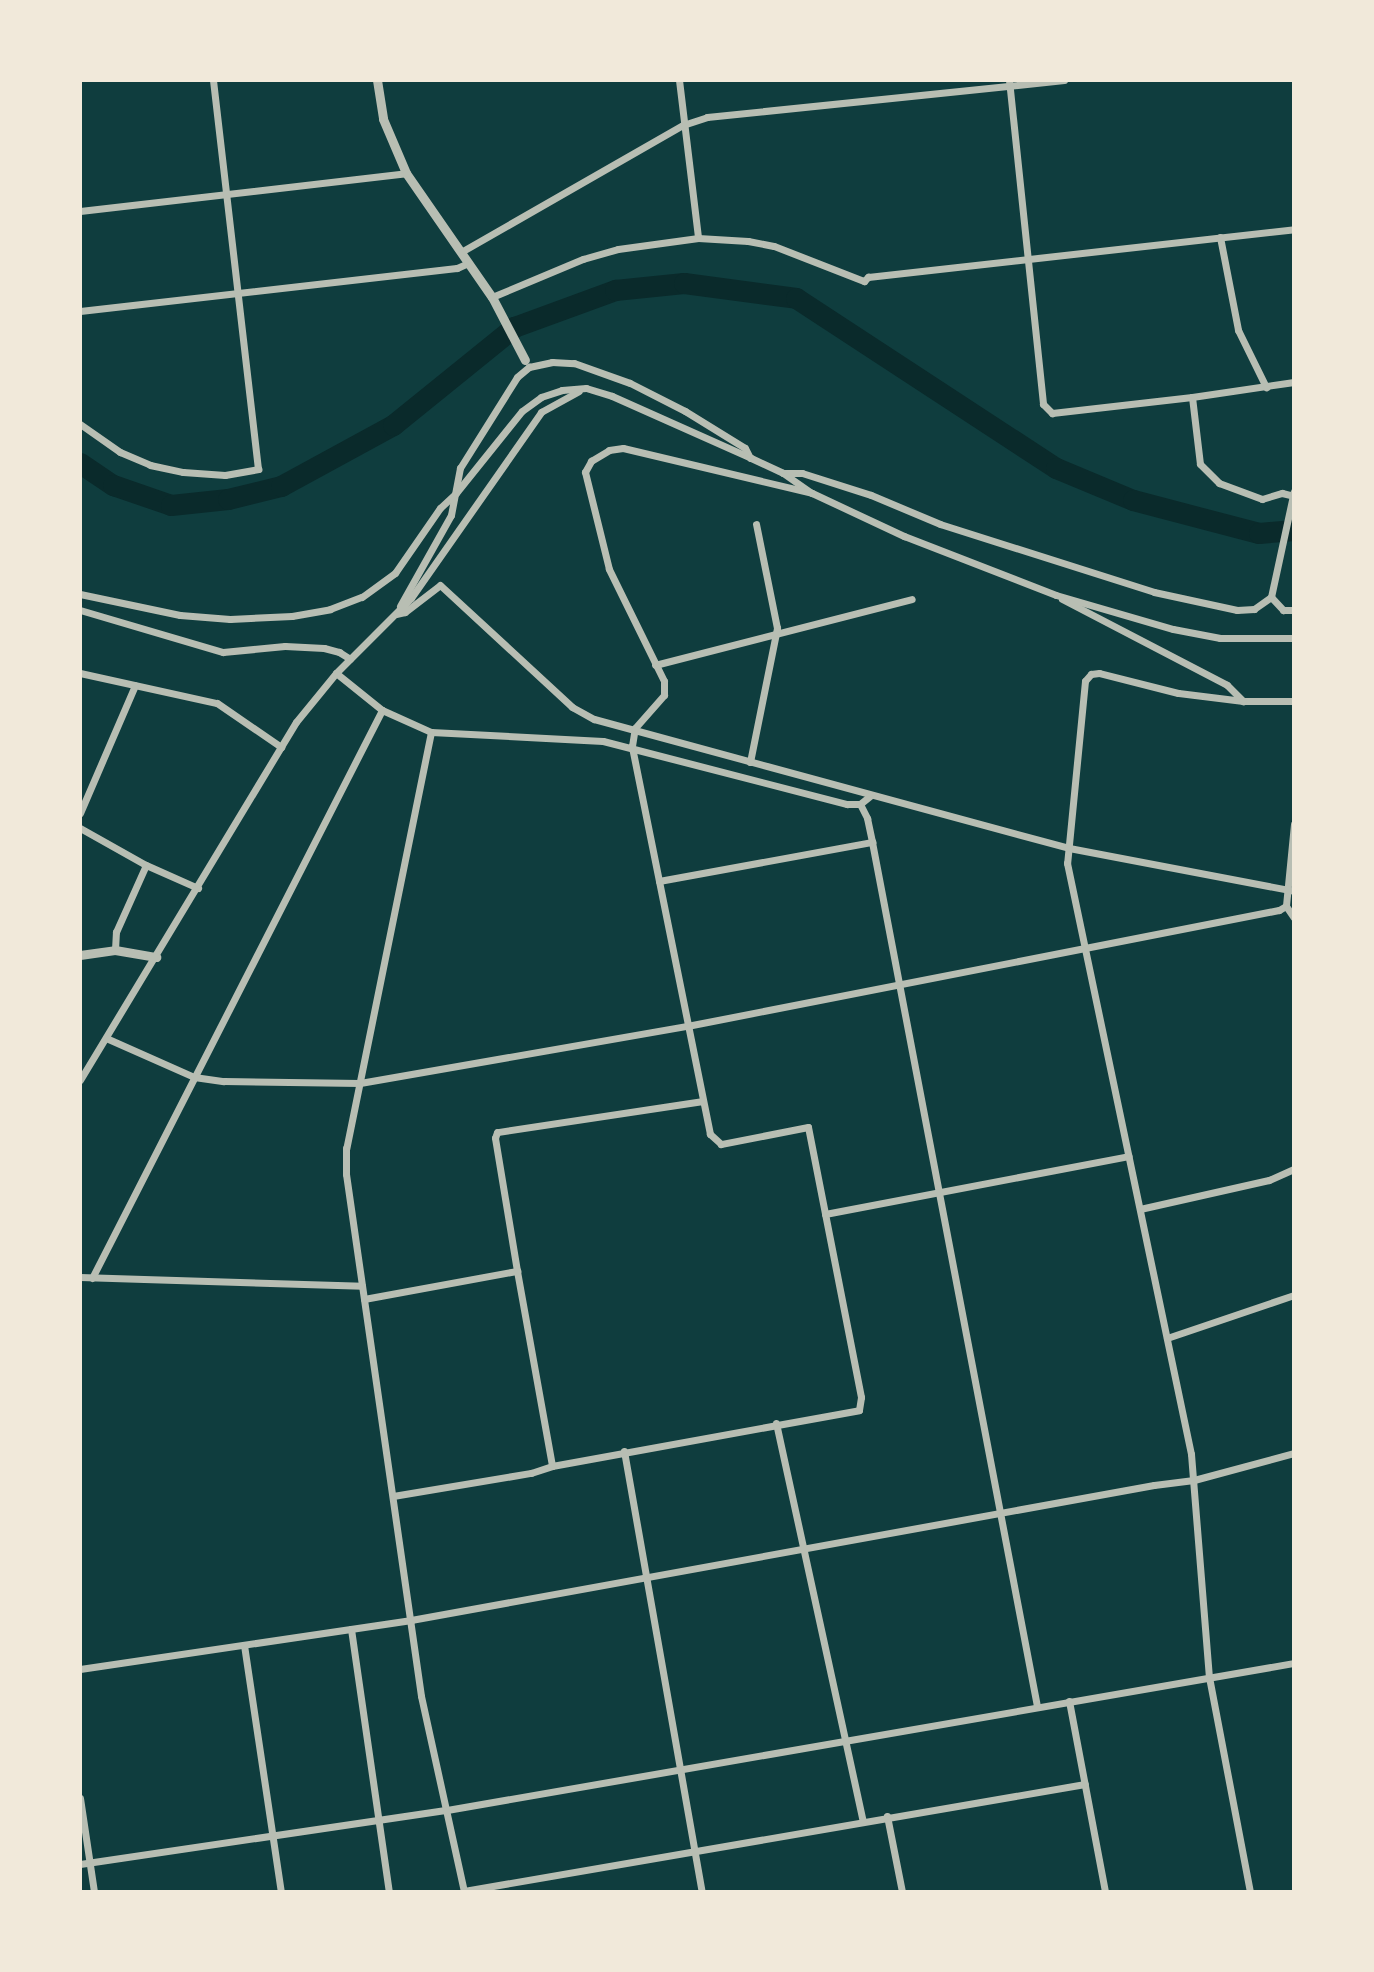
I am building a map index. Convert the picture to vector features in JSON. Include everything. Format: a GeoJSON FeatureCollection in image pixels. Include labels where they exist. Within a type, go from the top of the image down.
{"type":"FeatureCollection","features":[{"type":"Feature","properties":{"kind":"street"},"geometry":{"type":"LineString","coordinates":[[80,424],[120,452],[150,464],[183,472],[225,475],[258,470],[214,80]]}},
{"type":"Feature","properties":{"kind":"street"},"geometry":{"type":"LineString","coordinates":[[377,80],[383,119],[406,173],[493,300],[527,363]]}},
{"type":"Feature","properties":{"kind":"street"},"geometry":{"type":"LineString","coordinates":[[679,80],[698,238]]}},
{"type":"Feature","properties":{"kind":"street"},"geometry":{"type":"LineString","coordinates":[[461,252],[684,125],[707,117],[1064,80]]}},
{"type":"Feature","properties":{"kind":"street"},"geometry":{"type":"LineString","coordinates":[[1009,84],[1043,404],[1052,413],[1293,382]]}},
{"type":"Feature","properties":{"kind":"street"},"geometry":{"type":"LineString","coordinates":[[80,211],[406,173]]}},
{"type":"Feature","properties":{"kind":"street"},"geometry":{"type":"LineString","coordinates":[[493,300],[595,255],[665,241],[698,238],[748,241],[774,246],[864,281],[868,277],[1293,229]]}},
{"type":"Feature","properties":{"kind":"street"},"geometry":{"type":"LineString","coordinates":[[1220,237],[1238,330],[1266,387]]}},
{"type":"Feature","properties":{"kind":"street"},"geometry":{"type":"LineString","coordinates":[[80,311],[457,268],[468,263]]}},
{"type":"Feature","properties":{"kind":"street"},"geometry":{"type":"LineString","coordinates":[[527,363],[574,363],[630,383],[745,448],[751,458]]}},
{"type":"Feature","properties":{"kind":"street"},"geometry":{"type":"LineString","coordinates":[[396,614],[451,515],[460,468],[527,363]]}},
{"type":"Feature","properties":{"kind":"street"},"geometry":{"type":"LineString","coordinates":[[80,1080],[296,722],[336,673],[411,598],[541,412],[559,399],[586,388]]}},
{"type":"Feature","properties":{"kind":"street"},"geometry":{"type":"LineString","coordinates":[[80,594],[180,615],[230,620],[330,609],[362,597],[395,573],[440,508],[522,411],[541,397],[562,390],[586,388],[612,396],[751,458],[783,473],[812,493],[904,536],[1056,595],[1126,617],[1208,635],[1293,638]]}},
{"type":"Feature","properties":{"kind":"street"},"geometry":{"type":"LineString","coordinates":[[783,473],[802,473],[871,495],[940,524],[1154,592],[1237,610],[1254,609],[1271,597],[1293,494],[1282,493],[1262,499],[1219,483],[1200,464],[1192,397]]}},
{"type":"Feature","properties":{"kind":"street"},"geometry":{"type":"LineString","coordinates":[[393,1496],[531,1473],[624,1451],[859,1410],[861,1396],[808,1127],[721,1144],[710,1134],[632,746],[635,728],[664,695],[664,681],[609,569],[585,472],[591,461],[609,450],[623,448],[812,493]]}},
{"type":"Feature","properties":{"kind":"street"},"geometry":{"type":"LineString","coordinates":[[750,761],[776,634],[756,524]]}},
{"type":"Feature","properties":{"kind":"street"},"geometry":{"type":"LineString","coordinates":[[396,614],[405,611],[440,585],[572,707],[594,719],[1069,848],[1290,891]]}},
{"type":"Feature","properties":{"kind":"street"},"geometry":{"type":"LineString","coordinates":[[1056,595],[1075,609],[1227,685],[1243,701]]}},
{"type":"Feature","properties":{"kind":"street"},"geometry":{"type":"LineString","coordinates":[[1271,597],[1283,610],[1293,610]]}},
{"type":"Feature","properties":{"kind":"street"},"geometry":{"type":"LineString","coordinates":[[654,665],[912,598]]}},
{"type":"Feature","properties":{"kind":"street"},"geometry":{"type":"LineString","coordinates":[[80,610],[223,652],[285,646],[339,652],[350,659]]}},
{"type":"Feature","properties":{"kind":"street"},"geometry":{"type":"LineString","coordinates":[[80,673],[216,703],[281,747]]}},
{"type":"Feature","properties":{"kind":"street"},"geometry":{"type":"LineString","coordinates":[[336,673],[383,710],[431,732],[603,740],[847,804],[860,804],[872,795]]}},
{"type":"Feature","properties":{"kind":"street"},"geometry":{"type":"LineString","coordinates":[[1250,1892],[1209,1677],[1192,1454],[1067,863],[1085,681],[1091,674],[1099,673],[1178,693],[1243,701],[1293,701]]}},
{"type":"Feature","properties":{"kind":"street"},"geometry":{"type":"LineString","coordinates":[[80,813],[135,685]]}},
{"type":"Feature","properties":{"kind":"street"},"geometry":{"type":"LineString","coordinates":[[92,1278],[383,710]]}},
{"type":"Feature","properties":{"kind":"street"},"geometry":{"type":"LineString","coordinates":[[431,732],[346,1148],[346,1174],[421,1696],[464,1891],[1085,1784]]}},
{"type":"Feature","properties":{"kind":"street"},"geometry":{"type":"LineString","coordinates":[[860,804],[867,818],[900,984],[1037,1706]]}},
{"type":"Feature","properties":{"kind":"street"},"geometry":{"type":"LineString","coordinates":[[106,1038],[194,1077],[224,1081],[360,1083],[687,1026],[1279,911],[1286,906],[1290,891],[1293,824]]}},
{"type":"Feature","properties":{"kind":"street"},"geometry":{"type":"LineString","coordinates":[[80,828],[146,865],[198,888]]}},
{"type":"Feature","properties":{"kind":"street"},"geometry":{"type":"LineString","coordinates":[[659,881],[872,842]]}},
{"type":"Feature","properties":{"kind":"street"},"geometry":{"type":"LineString","coordinates":[[115,950],[116,932],[146,865]]}},
{"type":"Feature","properties":{"kind":"street"},"geometry":{"type":"LineString","coordinates":[[1286,906],[1293,918]]}},
{"type":"Feature","properties":{"kind":"street"},"geometry":{"type":"LineString","coordinates":[[80,955],[115,950],[156,957]]}},
{"type":"Feature","properties":{"kind":"street"},"geometry":{"type":"LineString","coordinates":[[552,1466],[495,1138],[497,1132],[703,1101]]}},
{"type":"Feature","properties":{"kind":"street"},"geometry":{"type":"LineString","coordinates":[[825,1214],[1128,1156]]}},
{"type":"Feature","properties":{"kind":"street"},"geometry":{"type":"LineString","coordinates":[[1140,1209],[1269,1180],[1293,1169]]}},
{"type":"Feature","properties":{"kind":"street"},"geometry":{"type":"LineString","coordinates":[[364,1299],[517,1271]]}},
{"type":"Feature","properties":{"kind":"street"},"geometry":{"type":"LineString","coordinates":[[80,1276],[362,1286]]}},
{"type":"Feature","properties":{"kind":"street"},"geometry":{"type":"LineString","coordinates":[[1167,1338],[1293,1295]]}},
{"type":"Feature","properties":{"kind":"street"},"geometry":{"type":"LineString","coordinates":[[776,1423],[848,1741],[863,1821]]}},
{"type":"Feature","properties":{"kind":"street"},"geometry":{"type":"LineString","coordinates":[[624,1451],[702,1892]]}},
{"type":"Feature","properties":{"kind":"street"},"geometry":{"type":"LineString","coordinates":[[80,1669],[411,1620],[1194,1480],[1293,1453]]}},
{"type":"Feature","properties":{"kind":"street"},"geometry":{"type":"LineString","coordinates":[[351,1629],[389,1892]]}},
{"type":"Feature","properties":{"kind":"street"},"geometry":{"type":"LineString","coordinates":[[244,1645],[281,1892]]}},
{"type":"Feature","properties":{"kind":"street"},"geometry":{"type":"LineString","coordinates":[[80,1864],[447,1810],[1293,1663]]}},
{"type":"Feature","properties":{"kind":"street"},"geometry":{"type":"LineString","coordinates":[[1069,1701],[1105,1892]]}},
{"type":"Feature","properties":{"kind":"street"},"geometry":{"type":"LineString","coordinates":[[80,1798],[94,1892]]}},
{"type":"Feature","properties":{"kind":"street"},"geometry":{"type":"LineString","coordinates":[[887,1816],[902,1892]]}},
{"type":"Feature","properties":{"kind":"waterway"},"geometry":{"type":"LineString","coordinates":[[80,463],[113,485],[171,505],[228,499],[281,486],[393,425],[514,327],[615,290],[684,283],[796,298],[1056,468],[1133,500],[1259,533],[1294,530]]}}]}
